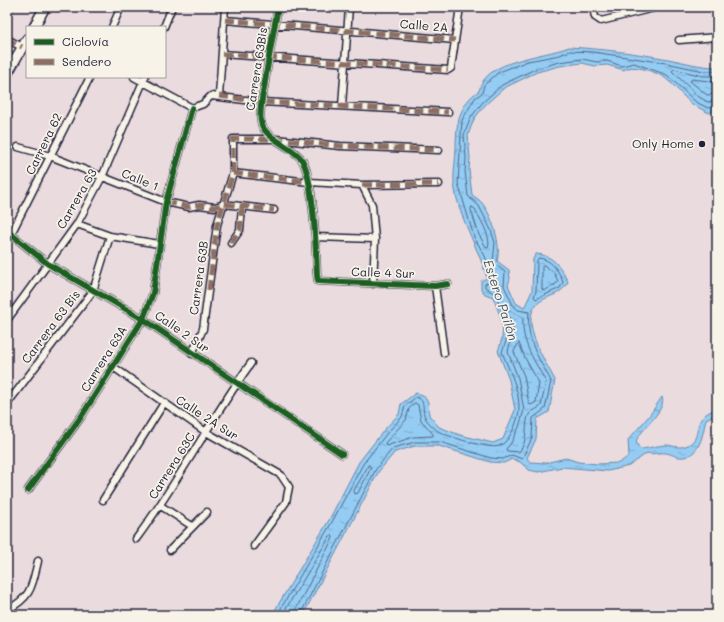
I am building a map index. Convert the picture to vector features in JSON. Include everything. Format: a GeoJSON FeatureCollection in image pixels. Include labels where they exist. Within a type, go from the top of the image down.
{"type":"FeatureCollection","features":[{"type":"Feature","properties":{"kind":"street"},"geometry":{"type":"LineString","coordinates":[[7,11],[10,7]]}},
{"type":"Feature","properties":{"kind":"street"},"geometry":{"type":"LineString","coordinates":[[35,26],[45,7]]}},
{"type":"Feature","properties":{"kind":"street"},"geometry":{"type":"LineString","coordinates":[[112,26],[121,7]]}},
{"type":"Feature","properties":{"kind":"street"},"geometry":{"type":"LineString","coordinates":[[164,26],[172,7]]}},
{"type":"Feature","properties":{"kind":"street"},"geometry":{"type":"LineString","coordinates":[[219,96],[225,7]]}},
{"type":"Feature","properties":{"kind":"street","name":"Carrera 63Bis"},"geometry":{"type":"LineString","coordinates":[[278,7],[260,121],[263,128],[298,155],[303,162],[309,182],[316,238],[318,281]]}},
{"type":"Feature","properties":{"kind":"street"},"geometry":{"type":"LineString","coordinates":[[342,106],[349,7]]}},
{"type":"Feature","properties":{"kind":"street"},"geometry":{"type":"LineString","coordinates":[[222,54],[448,70],[451,68],[460,7]]}},
{"type":"Feature","properties":{"kind":"street"},"geometry":{"type":"LineString","coordinates":[[593,7],[595,17],[600,21],[658,7]]}},
{"type":"Feature","properties":{"kind":"street"},"geometry":{"type":"LineString","coordinates":[[715,7],[717,12]]}},
{"type":"Feature","properties":{"kind":"street","name":"Calle 2A"},"geometry":{"type":"LineString","coordinates":[[225,20],[275,23],[455,40]]}},
{"type":"Feature","properties":{"kind":"street"},"geometry":{"type":"LineString","coordinates":[[679,40],[717,37]]}},
{"type":"Feature","properties":{"kind":"street"},"geometry":{"type":"LineString","coordinates":[[7,39],[25,43],[7,74]]}},
{"type":"Feature","properties":{"kind":"street","name":"Carrera 62"},"geometry":{"type":"LineString","coordinates":[[7,242],[89,78]]}},
{"type":"Feature","properties":{"kind":"street"},"geometry":{"type":"LineString","coordinates":[[145,79],[192,108],[203,104],[211,96],[219,96],[262,102],[448,112]]}},
{"type":"Feature","properties":{"kind":"street","name":"Carrera 63"},"geometry":{"type":"LineString","coordinates":[[7,320],[77,224],[102,177],[145,79]]}},
{"type":"Feature","properties":{"kind":"street","name":"Carrera 63A"},"geometry":{"type":"LineString","coordinates":[[28,490],[81,417],[142,319],[153,293],[166,202],[192,108]]}},
{"type":"Feature","properties":{"kind":"street","name":"Carrera 63B"},"geometry":{"type":"LineString","coordinates":[[192,354],[203,329],[217,225],[233,173],[233,139],[276,139]]}},
{"type":"Feature","properties":{"kind":"street"},"geometry":{"type":"LineString","coordinates":[[276,139],[340,146],[439,150]]}},
{"type":"Feature","properties":{"kind":"street","name":"Calle 1"},"geometry":{"type":"LineString","coordinates":[[18,147],[50,156],[166,202],[189,207],[199,205],[215,207],[224,204]]}},
{"type":"Feature","properties":{"kind":"street"},"geometry":{"type":"LineString","coordinates":[[233,173],[309,182],[362,185],[438,184]]}},
{"type":"Feature","properties":{"kind":"street"},"geometry":{"type":"LineString","coordinates":[[362,185],[372,205],[375,239],[373,284]]}},
{"type":"Feature","properties":{"kind":"street"},"geometry":{"type":"LineString","coordinates":[[224,204],[242,208],[274,210]]}},
{"type":"Feature","properties":{"kind":"street"},"geometry":{"type":"LineString","coordinates":[[231,243],[240,230],[242,208]]}},
{"type":"Feature","properties":{"kind":"street"},"geometry":{"type":"LineString","coordinates":[[77,224],[110,236],[159,244]]}},
{"type":"Feature","properties":{"kind":"street","name":"Calle 2 Sur"},"geometry":{"type":"LineString","coordinates":[[10,234],[48,264],[142,319],[342,454]]}},
{"type":"Feature","properties":{"kind":"street","name":"Carrera 63 Bis"},"geometry":{"type":"LineString","coordinates":[[7,404],[93,291],[110,236]]}},
{"type":"Feature","properties":{"kind":"street"},"geometry":{"type":"LineString","coordinates":[[316,238],[375,239]]}},
{"type":"Feature","properties":{"kind":"street","name":"Calle 4 Sur"},"geometry":{"type":"LineString","coordinates":[[318,281],[435,286],[448,284]]}},
{"type":"Feature","properties":{"kind":"street"},"geometry":{"type":"LineString","coordinates":[[435,286],[444,353]]}},
{"type":"Feature","properties":{"kind":"street","name":"Carrera 63C"},"geometry":{"type":"LineString","coordinates":[[136,539],[161,506],[237,383],[252,364]]}},
{"type":"Feature","properties":{"kind":"street","name":"Calle 2A Sur"},"geometry":{"type":"LineString","coordinates":[[112,366],[206,432],[281,475],[288,488],[286,502],[254,546]]}},
{"type":"Feature","properties":{"kind":"street"},"geometry":{"type":"LineString","coordinates":[[103,500],[164,403]]}},
{"type":"Feature","properties":{"kind":"street"},"geometry":{"type":"LineString","coordinates":[[161,506],[192,526]]}},
{"type":"Feature","properties":{"kind":"street"},"geometry":{"type":"LineString","coordinates":[[170,550],[207,512]]}},
{"type":"Feature","properties":{"kind":"street"},"geometry":{"type":"LineString","coordinates":[[7,610],[23,601],[32,586],[38,561]]}},
{"type":"Feature","properties":{"kind":"water","name":"Estero Pailón"},"geometry":{"type":"Polygon","coordinates":[[[569,47],[631,53],[717,67],[717,109],[709,113],[694,105],[688,101],[669,81],[650,71],[633,67],[624,70],[607,65],[595,66],[582,63],[560,66],[537,72],[504,88],[485,105],[474,119],[468,135],[470,158],[469,170],[472,195],[482,203],[489,215],[497,239],[497,261],[509,270],[510,279],[508,285],[516,303],[524,308],[532,291],[533,259],[536,254],[552,259],[562,271],[568,282],[558,293],[538,303],[533,310],[531,320],[532,330],[540,353],[555,380],[549,412],[537,419],[536,439],[527,458],[530,462],[545,463],[566,458],[578,462],[597,464],[619,463],[629,456],[628,440],[649,416],[662,397],[663,402],[658,413],[637,439],[636,442],[639,448],[642,449],[661,445],[680,447],[688,445],[696,437],[703,417],[717,409],[717,414],[706,419],[698,447],[690,455],[681,457],[666,453],[647,453],[629,466],[608,471],[562,467],[538,472],[529,470],[520,462],[512,459],[504,463],[490,462],[439,446],[415,446],[395,452],[379,471],[303,615],[272,615],[329,520],[359,462],[384,430],[399,414],[401,404],[416,393],[423,395],[428,402],[429,415],[439,427],[460,435],[493,443],[503,439],[515,410],[509,380],[498,351],[501,343],[502,324],[493,297],[485,294],[481,289],[481,281],[487,278],[456,196],[454,175],[458,123],[463,108],[467,102],[479,91],[484,80],[492,72],[517,61],[569,47]]]}},
{"type":"Feature","properties":{"kind":"marked path"},"geometry":{"type":"LineString","coordinates":[[7,11],[10,7]]}},
{"type":"Feature","properties":{"kind":"marked path"},"geometry":{"type":"LineString","coordinates":[[225,20],[455,40]]}},
{"type":"Feature","properties":{"kind":"marked path"},"geometry":{"type":"LineString","coordinates":[[7,39],[22,47]]}},
{"type":"Feature","properties":{"kind":"marked path"},"geometry":{"type":"LineString","coordinates":[[222,54],[448,70]]}},
{"type":"Feature","properties":{"kind":"marked path"},"geometry":{"type":"LineString","coordinates":[[219,96],[262,102],[448,112]]}},
{"type":"Feature","properties":{"kind":"marked path"},"geometry":{"type":"LineString","coordinates":[[209,290],[217,225],[233,173],[233,139],[276,139],[340,146],[439,150]]}},
{"type":"Feature","properties":{"kind":"marked path"},"geometry":{"type":"LineString","coordinates":[[233,173],[309,182]]}},
{"type":"Feature","properties":{"kind":"marked path"},"geometry":{"type":"LineString","coordinates":[[362,185],[439,184]]}},
{"type":"Feature","properties":{"kind":"marked path"},"geometry":{"type":"LineString","coordinates":[[166,202],[189,207],[199,205],[215,207],[224,204],[274,210]]}},
{"type":"Feature","properties":{"kind":"marked path"},"geometry":{"type":"LineString","coordinates":[[231,243],[240,230],[242,207]]}},
{"type":"Feature","properties":{"kind":"cycle path"},"geometry":{"type":"LineString","coordinates":[[278,7],[260,114],[261,122],[267,133],[298,155],[306,170],[314,216],[318,281],[435,286],[448,284]]}},
{"type":"Feature","properties":{"kind":"cycle path"},"geometry":{"type":"LineString","coordinates":[[28,490],[81,417],[143,319],[153,293],[166,202],[192,108]]}},
{"type":"Feature","properties":{"kind":"cycle path"},"geometry":{"type":"LineString","coordinates":[[12,235],[48,264],[143,319],[342,454]]}},
{"type":"Feature","properties":{"kind":"place","name":"Only Home"},"geometry":{"type":"Point","coordinates":[702,144]}}]}
